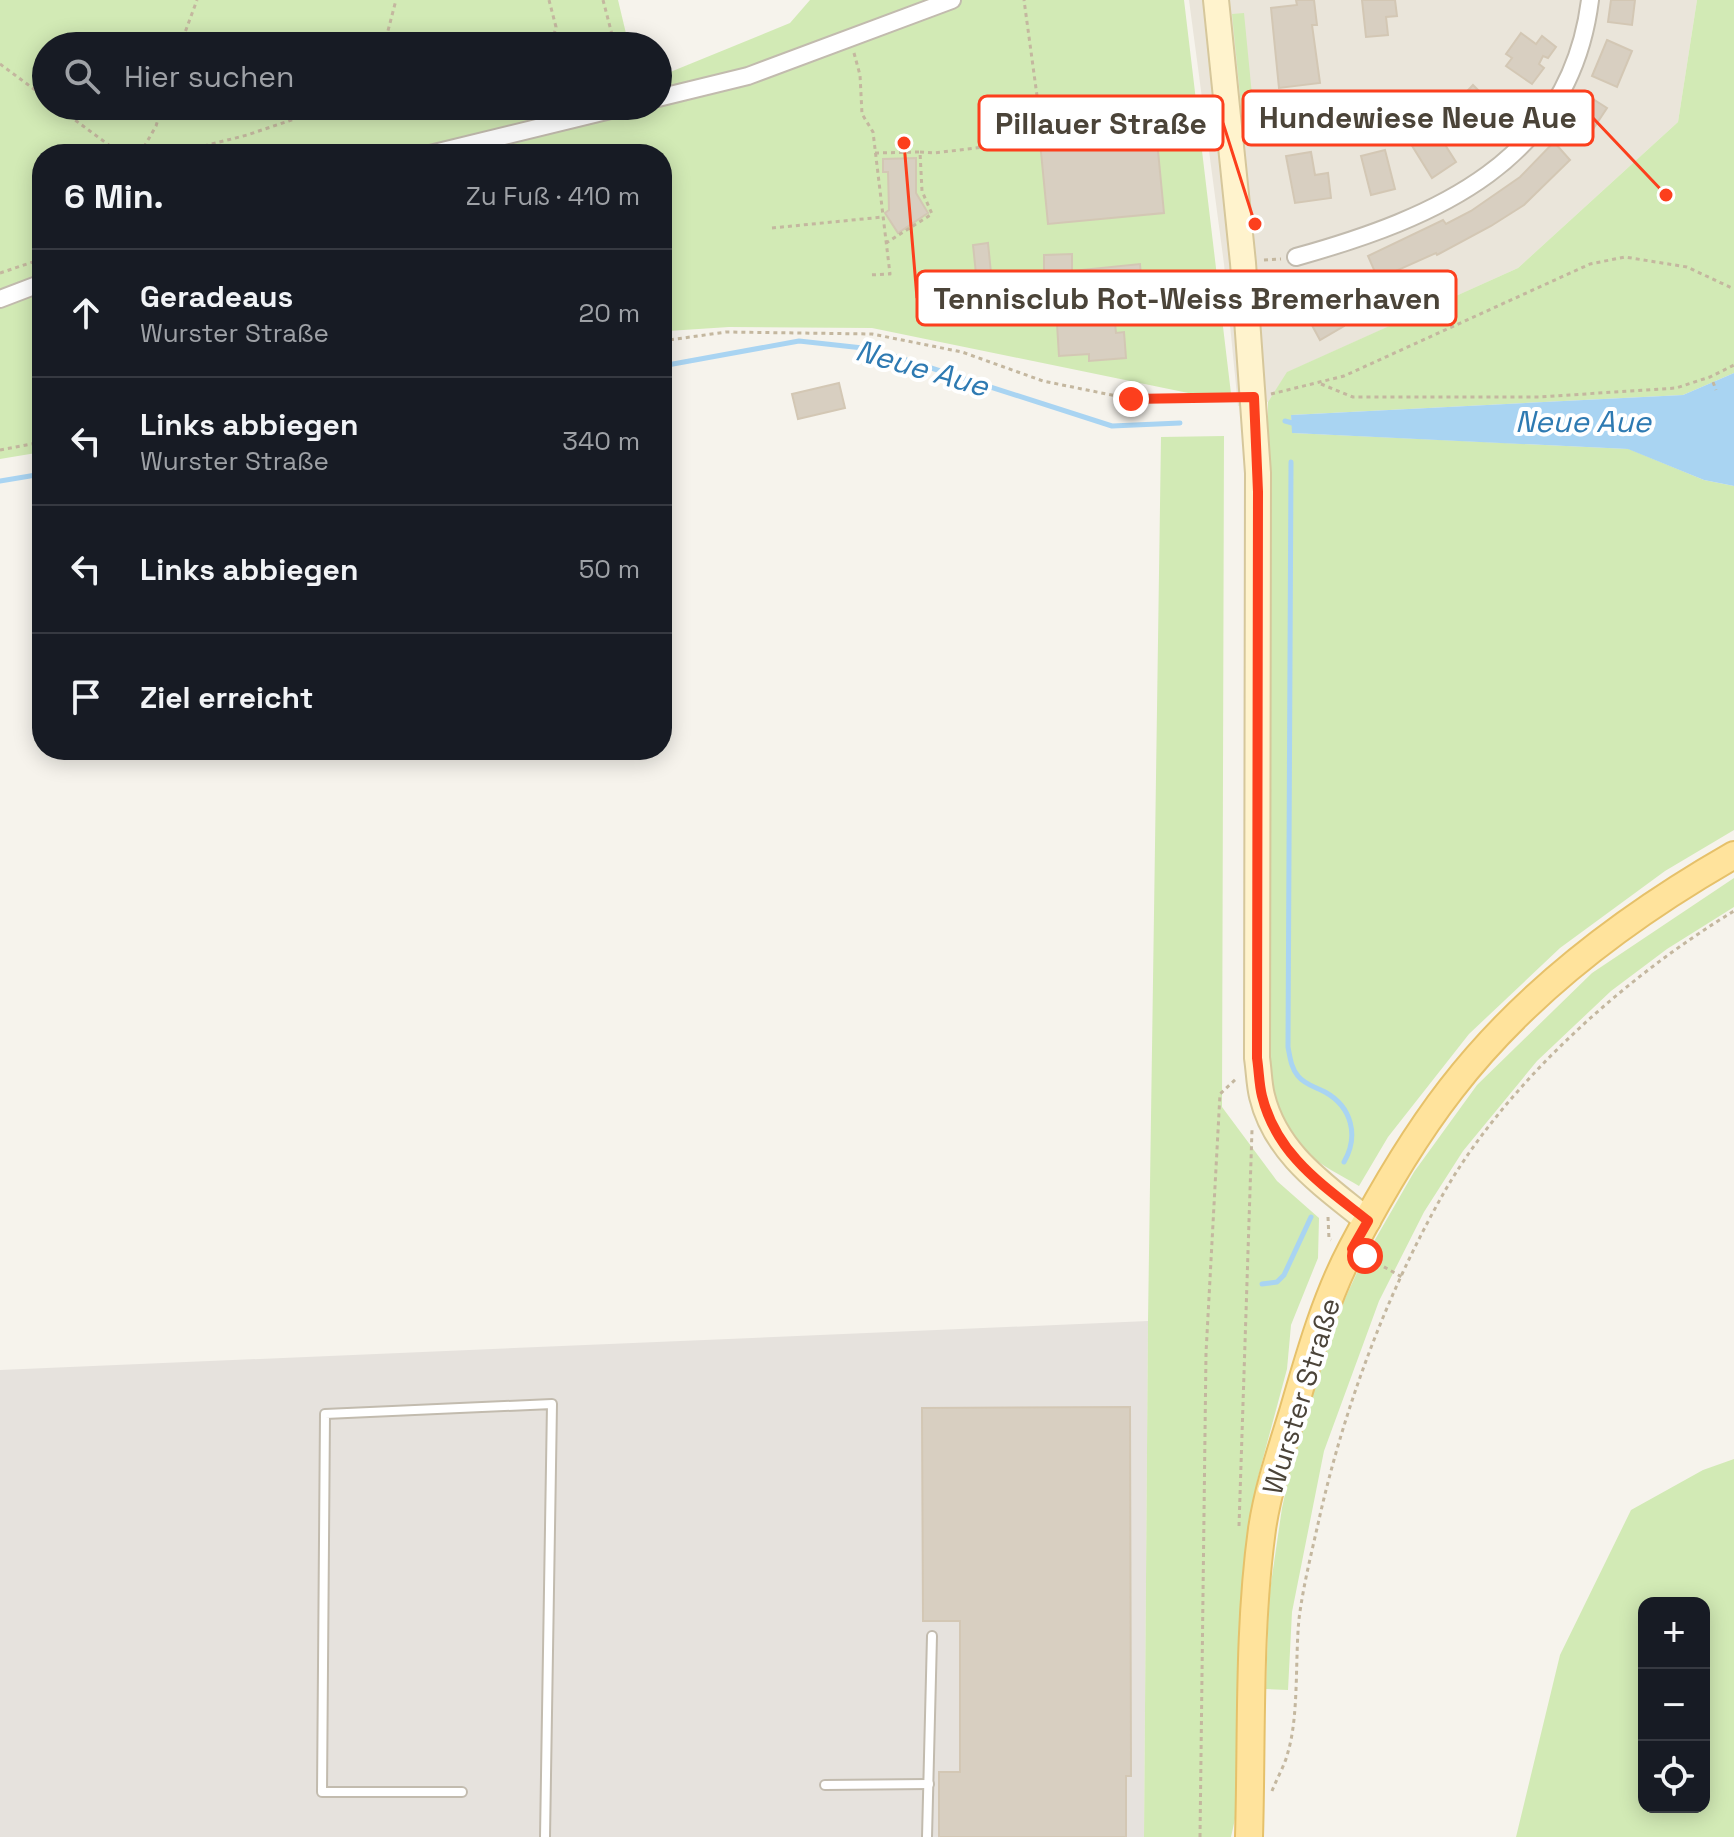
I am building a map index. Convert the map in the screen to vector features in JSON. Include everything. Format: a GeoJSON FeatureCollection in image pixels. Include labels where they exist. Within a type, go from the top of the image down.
{"type":"FeatureCollection","features":[{"type":"Feature","properties":{"kind":"main road","name":"Wurster Straße"},"geometry":{"type":"LineString","coordinates":[[1249,1837],[1250,1694],[1262,1529],[1273,1472],[1304,1371],[1352,1249],[1404,1156],[1428,1120],[1452,1087],[1500,1035],[1548,987],[1596,948],[1655,904],[1734,855]]}},
{"type":"Feature","properties":{"kind":"street"},"geometry":{"type":"LineString","coordinates":[[672,95],[748,76],[952,0]]}},
{"type":"Feature","properties":{"kind":"street"},"geometry":{"type":"LineString","coordinates":[[1216,0],[1243,263],[1258,482],[1257,1058],[1262,1096],[1278,1137],[1301,1167],[1368,1221]]}},
{"type":"Feature","properties":{"kind":"street"},"geometry":{"type":"LineString","coordinates":[[1296,257],[1362,238],[1412,217],[1455,196],[1514,155],[1540,126],[1563,93],[1587,27],[1590,0]]}},
{"type":"Feature","properties":{"kind":"street"},"geometry":{"type":"LineString","coordinates":[[471,144],[570,120]]}},
{"type":"Feature","properties":{"kind":"street"},"geometry":{"type":"LineString","coordinates":[[0,299],[32,287]]}},
{"type":"Feature","properties":{"kind":"lane"},"geometry":{"type":"LineString","coordinates":[[462,1792],[322,1792],[325,1414],[552,1404],[545,1837]]}},
{"type":"Feature","properties":{"kind":"lane"},"geometry":{"type":"LineString","coordinates":[[927,1837],[932,1636]]}},
{"type":"Feature","properties":{"kind":"lane"},"geometry":{"type":"LineString","coordinates":[[825,1785],[929,1784]]}},
{"type":"Feature","properties":{"kind":"path"},"geometry":{"type":"LineString","coordinates":[[185,32],[197,0]]}},
{"type":"Feature","properties":{"kind":"path"},"geometry":{"type":"LineString","coordinates":[[388,32],[396,0]]}},
{"type":"Feature","properties":{"kind":"path"},"geometry":{"type":"LineString","coordinates":[[549,0],[555,32]]}},
{"type":"Feature","properties":{"kind":"path"},"geometry":{"type":"LineString","coordinates":[[603,0],[611,32]]}},
{"type":"Feature","properties":{"kind":"path"},"geometry":{"type":"LineString","coordinates":[[875,153],[934,153],[1043,140],[1024,0]]}},
{"type":"Feature","properties":{"kind":"path"},"geometry":{"type":"LineString","coordinates":[[849,38],[860,75],[862,114],[873,132],[890,274],[868,275]]}},
{"type":"Feature","properties":{"kind":"path"},"geometry":{"type":"LineString","coordinates":[[0,64],[32,88]]}},
{"type":"Feature","properties":{"kind":"path"},"geometry":{"type":"LineString","coordinates":[[75,120],[107,144]]}},
{"type":"Feature","properties":{"kind":"path"},"geometry":{"type":"LineString","coordinates":[[146,144],[158,120]]}},
{"type":"Feature","properties":{"kind":"path"},"geometry":{"type":"LineString","coordinates":[[212,144],[291,120]]}},
{"type":"Feature","properties":{"kind":"path"},"geometry":{"type":"LineString","coordinates":[[886,243],[932,214],[922,191],[920,152]]}},
{"type":"Feature","properties":{"kind":"path"},"geometry":{"type":"LineString","coordinates":[[772,228],[883,217]]}},
{"type":"Feature","properties":{"kind":"path"},"geometry":{"type":"LineString","coordinates":[[1243,263],[1296,257]]}},
{"type":"Feature","properties":{"kind":"path"},"geometry":{"type":"LineString","coordinates":[[672,340],[726,332],[872,334],[962,352],[1043,381],[1131,399],[1254,397],[1321,384],[1344,376],[1590,264],[1625,257],[1687,267],[1734,289]]}},
{"type":"Feature","properties":{"kind":"path"},"geometry":{"type":"LineString","coordinates":[[0,273],[32,262]]}},
{"type":"Feature","properties":{"kind":"path"},"geometry":{"type":"LineString","coordinates":[[1321,384],[1353,397],[1539,397],[1676,388],[1734,365]]}},
{"type":"Feature","properties":{"kind":"path"},"geometry":{"type":"LineString","coordinates":[[1713,382],[1716,390]]}},
{"type":"Feature","properties":{"kind":"path"},"geometry":{"type":"LineString","coordinates":[[0,450],[32,444]]}},
{"type":"Feature","properties":{"kind":"path"},"geometry":{"type":"LineString","coordinates":[[1271,1792],[1288,1752],[1300,1616],[1337,1447],[1402,1277],[1443,1194],[1509,1103],[1600,1008],[1646,971],[1734,911]]}},
{"type":"Feature","properties":{"kind":"path"},"geometry":{"type":"LineString","coordinates":[[1200,1837],[1206,1353],[1220,1094],[1257,1058]]}},
{"type":"Feature","properties":{"kind":"path"},"geometry":{"type":"LineString","coordinates":[[1239,1530],[1252,1121]]}},
{"type":"Feature","properties":{"kind":"path"},"geometry":{"type":"LineString","coordinates":[[1352,1249],[1402,1277]]}},
{"type":"Feature","properties":{"kind":"shaded area"},"geometry":{"type":"Polygon","coordinates":[[[1189,0],[1697,0],[1678,122],[1518,268],[1288,372],[1268,402],[1238,406],[1224,264],[1189,0]]]}},
{"type":"Feature","properties":{"kind":"shaded area"},"geometry":{"type":"Polygon","coordinates":[[[1148,1321],[1144,1837],[0,1837],[0,1370],[1148,1321]]]}},
{"type":"Feature","properties":{"kind":"green space"},"geometry":{"type":"Polygon","coordinates":[[[0,0],[618,0],[626,32],[32,32],[32,120],[672,120],[672,71],[790,23],[810,0],[1184,0],[1232,402],[872,328],[729,327],[672,331],[672,144],[32,144],[32,454],[0,459],[0,0]]]}},
{"type":"Feature","properties":{"kind":"green space"},"geometry":{"type":"Polygon","coordinates":[[[1697,0],[1734,0],[1734,373],[1683,395],[1291,415],[1293,433],[1629,449],[1704,480],[1734,486],[1734,830],[1665,871],[1560,948],[1469,1034],[1388,1137],[1359,1186],[1312,1157],[1297,1141],[1276,1102],[1264,1045],[1268,402],[1287,372],[1518,268],[1678,122],[1697,0]]]}},
{"type":"Feature","properties":{"kind":"green space"},"geometry":{"type":"Polygon","coordinates":[[[1244,13],[1256,136],[1244,135],[1232,14],[1244,13]]]}},
{"type":"Feature","properties":{"kind":"green space"},"geometry":{"type":"Polygon","coordinates":[[[1224,436],[1222,1107],[1277,1181],[1319,1218],[1318,1258],[1291,1325],[1287,1369],[1258,1477],[1247,1536],[1242,1594],[1239,1801],[1231,1837],[1144,1837],[1161,437],[1224,436]]]}},
{"type":"Feature","properties":{"kind":"green space"},"geometry":{"type":"Polygon","coordinates":[[[1734,878],[1734,907],[1667,949],[1611,991],[1537,1061],[1463,1151],[1424,1212],[1379,1301],[1324,1451],[1292,1612],[1288,1690],[1266,1689],[1269,1597],[1282,1508],[1302,1418],[1330,1331],[1361,1264],[1414,1172],[1477,1085],[1592,973],[1734,878]]]}},
{"type":"Feature","properties":{"kind":"green space"},"geometry":{"type":"Polygon","coordinates":[[[1734,1459],[1734,1837],[1516,1837],[1560,1655],[1631,1510],[1703,1470],[1734,1459]]]}},
{"type":"Feature","properties":{"kind":"water"},"geometry":{"type":"Polygon","coordinates":[[[1734,373],[1734,486],[1704,480],[1628,449],[1292,433],[1291,415],[1683,395],[1734,373]]]}},
{"type":"Feature","properties":{"kind":"building"},"geometry":{"type":"Polygon","coordinates":[[[1296,0],[1314,0],[1317,25],[1312,25],[1320,83],[1279,88],[1271,8],[1297,5],[1296,0]]]}},
{"type":"Feature","properties":{"kind":"building"},"geometry":{"type":"Polygon","coordinates":[[[1362,0],[1395,0],[1397,16],[1386,17],[1388,35],[1366,37],[1362,0]]]}},
{"type":"Feature","properties":{"kind":"building"},"geometry":{"type":"Polygon","coordinates":[[[1611,0],[1635,0],[1632,25],[1608,22],[1611,0]]]}},
{"type":"Feature","properties":{"kind":"building"},"geometry":{"type":"Polygon","coordinates":[[[1521,33],[1536,44],[1542,36],[1556,47],[1548,58],[1543,56],[1539,64],[1544,68],[1532,84],[1506,66],[1512,58],[1506,54],[1521,33]]]}},
{"type":"Feature","properties":{"kind":"building"},"geometry":{"type":"Polygon","coordinates":[[[1607,40],[1632,51],[1617,87],[1592,76],[1607,40]]]}},
{"type":"Feature","properties":{"kind":"building"},"geometry":{"type":"Polygon","coordinates":[[[1473,85],[1489,101],[1497,93],[1509,105],[1502,113],[1505,116],[1486,136],[1454,105],[1473,85]]]}},
{"type":"Feature","properties":{"kind":"building"},"geometry":{"type":"Polygon","coordinates":[[[1585,94],[1607,108],[1585,141],[1564,127],[1585,94]]]}},
{"type":"Feature","properties":{"kind":"building"},"geometry":{"type":"Polygon","coordinates":[[[1093,102],[1096,126],[1155,120],[1164,213],[1048,224],[1040,142],[1050,141],[1047,106],[1093,102]]]}},
{"type":"Feature","properties":{"kind":"building"},"geometry":{"type":"Polygon","coordinates":[[[1430,121],[1456,162],[1432,178],[1406,136],[1430,121]]]}},
{"type":"Feature","properties":{"kind":"building"},"geometry":{"type":"Polygon","coordinates":[[[1554,142],[1570,160],[1524,205],[1437,255],[1378,279],[1368,256],[1443,220],[1446,224],[1471,211],[1520,177],[1554,142]]]}},
{"type":"Feature","properties":{"kind":"building"},"geometry":{"type":"Polygon","coordinates":[[[1385,150],[1395,189],[1371,195],[1361,156],[1385,150]]]}},
{"type":"Feature","properties":{"kind":"building"},"geometry":{"type":"Polygon","coordinates":[[[1311,152],[1315,175],[1328,173],[1331,198],[1295,203],[1286,156],[1311,152]]]}},
{"type":"Feature","properties":{"kind":"building"},"geometry":{"type":"Polygon","coordinates":[[[916,158],[916,193],[928,213],[898,233],[885,213],[889,210],[888,172],[883,172],[883,159],[916,158]]]}},
{"type":"Feature","properties":{"kind":"building"},"geometry":{"type":"Polygon","coordinates":[[[988,243],[991,273],[976,274],[973,245],[988,243]]]}},
{"type":"Feature","properties":{"kind":"building"},"geometry":{"type":"Polygon","coordinates":[[[1072,254],[1072,271],[1140,264],[1142,289],[1112,292],[1116,333],[1124,332],[1126,358],[1089,361],[1089,354],[1059,356],[1055,292],[1048,292],[1044,255],[1072,254]]]}},
{"type":"Feature","properties":{"kind":"building"},"geometry":{"type":"Polygon","coordinates":[[[1329,277],[1335,289],[1360,278],[1364,286],[1334,304],[1344,326],[1320,340],[1296,296],[1329,277]]]}},
{"type":"Feature","properties":{"kind":"building"},"geometry":{"type":"Polygon","coordinates":[[[839,383],[845,408],[798,419],[792,394],[839,383]]]}},
{"type":"Feature","properties":{"kind":"building"},"geometry":{"type":"Polygon","coordinates":[[[1130,1407],[1131,1776],[1126,1776],[1126,1837],[939,1837],[939,1772],[960,1772],[960,1621],[923,1621],[922,1408],[1130,1407]]]}},
{"type":"Feature","properties":{"kind":"waterway","name":"Neue Aue"},"geometry":{"type":"LineString","coordinates":[[672,364],[799,341],[872,349],[1112,426],[1180,423]]}},
{"type":"Feature","properties":{"kind":"waterway","name":"Neue Aue"},"geometry":{"type":"LineString","coordinates":[[1285,421],[1296,424]]}},
{"type":"Feature","properties":{"kind":"waterway"},"geometry":{"type":"LineString","coordinates":[[1291,462],[1288,1047],[1292,1066],[1298,1076],[1334,1098],[1347,1114],[1352,1132],[1344,1162]]}},
{"type":"Feature","properties":{"kind":"waterway","name":"Neue Aue"},"geometry":{"type":"LineString","coordinates":[[0,481],[32,476]]}},
{"type":"Feature","properties":{"kind":"waterway"},"geometry":{"type":"LineString","coordinates":[[1262,1284],[1277,1282],[1284,1275],[1311,1217]]}},
{"type":"Feature","properties":{"kind":"place","name":"Tennisclub Rot-Weiss Bremerhaven"},"geometry":{"type":"Point","coordinates":[904,143]}},
{"type":"Feature","properties":{"kind":"place","name":"Hundewiese Neue Aue"},"geometry":{"type":"Point","coordinates":[1666,195]}},
{"type":"Feature","properties":{"kind":"place","name":"Pillauer Straße"},"geometry":{"type":"Point","coordinates":[1255,224]}},
{"type":"Feature","properties":{"kind":"route"},"geometry":{"type":"LineString","coordinates":[[1131,399],[1254,397],[1258,473],[1257,1058],[1262,1096],[1278,1137],[1301,1167],[1368,1221],[1352,1249],[1365,1256]]}}]}
